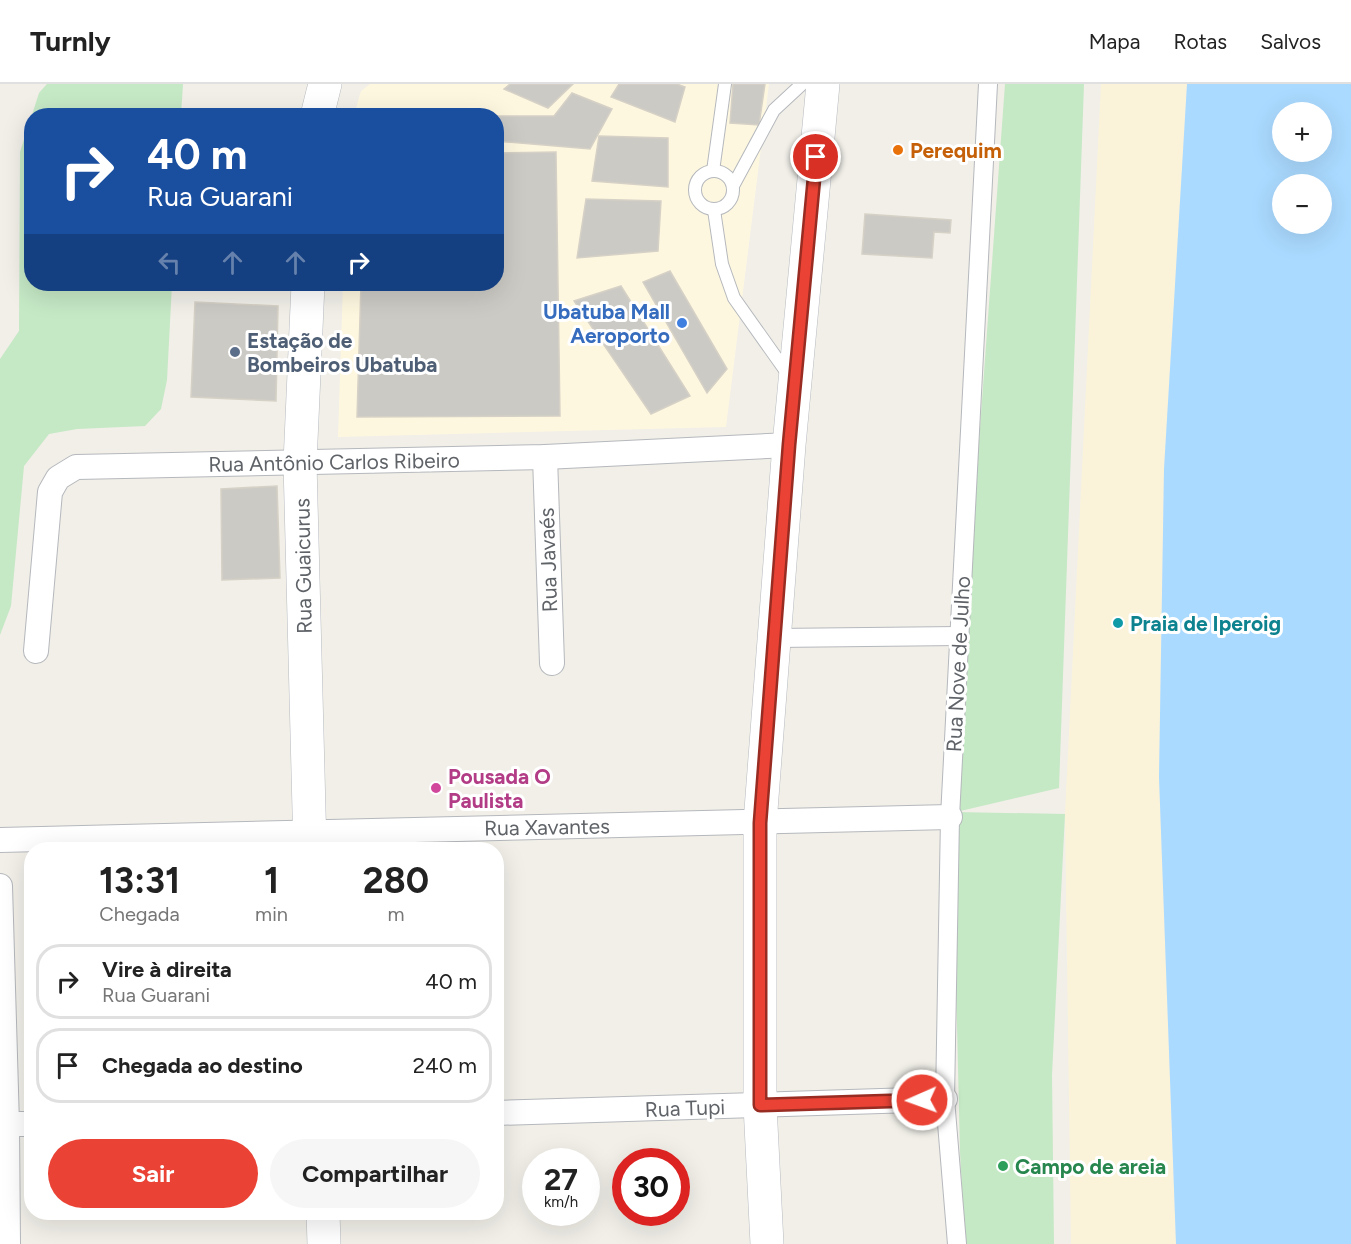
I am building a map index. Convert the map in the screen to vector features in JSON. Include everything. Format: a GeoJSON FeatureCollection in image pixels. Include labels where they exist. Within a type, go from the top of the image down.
{"type":"FeatureCollection","features":[{"type":"Feature","properties":{"kind":"main road"},"geometry":{"type":"LineString","coordinates":[[319,108],[325,84]]}},
{"type":"Feature","properties":{"kind":"main road"},"geometry":{"type":"LineString","coordinates":[[767,1244],[760,1105],[760,823],[776,638],[789,445],[823,84]]}},
{"type":"Feature","properties":{"kind":"main road","name":"Rua Guaicurus"},"geometry":{"type":"LineString","coordinates":[[308,291],[300,463],[310,840]]}},
{"type":"Feature","properties":{"kind":"main road"},"geometry":{"type":"LineString","coordinates":[[323,1220],[324,1244]]}},
{"type":"Feature","properties":{"kind":"street","name":"Rua Nove de Julho"},"geometry":{"type":"LineString","coordinates":[[957,1244],[945,1099],[950,817],[988,84]]}},
{"type":"Feature","properties":{"kind":"street","name":"Rua Antônio Carlos Ribeiro"},"geometry":{"type":"LineString","coordinates":[[36,651],[50,492],[58,478],[76,467],[544,457],[789,445]]}},
{"type":"Feature","properties":{"kind":"street","name":"Rua Javaés"},"geometry":{"type":"LineString","coordinates":[[544,457],[552,663]]}},
{"type":"Feature","properties":{"kind":"street"},"geometry":{"type":"LineString","coordinates":[[776,638],[959,636]]}},
{"type":"Feature","properties":{"kind":"street","name":"Rua Xavantes"},"geometry":{"type":"LineString","coordinates":[[0,840],[310,840],[950,817]]}},
{"type":"Feature","properties":{"kind":"street"},"geometry":{"type":"LineString","coordinates":[[0,886],[8,1124],[8,1244]]}},
{"type":"Feature","properties":{"kind":"street","name":"Rua Tupi"},"geometry":{"type":"LineString","coordinates":[[504,1113],[945,1099]]}},
{"type":"Feature","properties":{"kind":"street"},"geometry":{"type":"LineString","coordinates":[[8,1124],[24,1124]]}},
{"type":"Feature","properties":{"kind":"lane"},"geometry":{"type":"LineString","coordinates":[[713,171],[725,84]]}},
{"type":"Feature","properties":{"kind":"lane"},"geometry":{"type":"LineString","coordinates":[[733,186],[774,110],[802,84]]}},
{"type":"Feature","properties":{"kind":"lane"},"geometry":{"type":"LineString","coordinates":[[713,171],[729,178],[733,186],[733,195],[729,202],[714,210],[698,203],[694,186],[705,173],[713,171]]}},
{"type":"Feature","properties":{"kind":"lane"},"geometry":{"type":"LineString","coordinates":[[714,210],[722,264],[734,298],[795,385]]}},
{"type":"Feature","properties":{"kind":"shaded area"},"geometry":{"type":"Polygon","coordinates":[[[370,84],[769,84],[726,427],[338,437],[343,291],[504,291],[504,108],[356,108],[361,91],[370,84]]]}},
{"type":"Feature","properties":{"kind":"green space"},"geometry":{"type":"Polygon","coordinates":[[[47,84],[183,84],[181,108],[34,108],[39,93],[47,84]]]}},
{"type":"Feature","properties":{"kind":"green space"},"geometry":{"type":"Polygon","coordinates":[[[1005,84],[1084,84],[1059,788],[956,812],[1065,814],[1052,1075],[1054,1244],[965,1244],[960,1152],[952,813],[1005,84]]]}},
{"type":"Feature","properties":{"kind":"green space"},"geometry":{"type":"Polygon","coordinates":[[[24,139],[24,291],[172,291],[167,380],[161,409],[145,426],[77,429],[49,434],[24,466],[11,606],[0,635],[0,359],[19,331],[20,152],[24,139]]]}},
{"type":"Feature","properties":{"kind":"sand","name":"Praia de Iperoig"},"geometry":{"type":"Polygon","coordinates":[[[1101,84],[1187,84],[1164,469],[1159,777],[1176,1244],[1071,1244],[1065,814],[1101,84]]]}},
{"type":"Feature","properties":{"kind":"water"},"geometry":{"type":"Polygon","coordinates":[[[1187,84],[1351,84],[1351,1244],[1176,1244],[1159,777],[1164,469],[1187,84]]]}},
{"type":"Feature","properties":{"kind":"building"},"geometry":{"type":"Polygon","coordinates":[[[510,84],[573,84],[548,108],[504,89],[510,84]]]}},
{"type":"Feature","properties":{"kind":"building"},"geometry":{"type":"Polygon","coordinates":[[[619,84],[677,84],[685,87],[675,122],[611,97],[619,84]]]}},
{"type":"Feature","properties":{"kind":"building"},"geometry":{"type":"Polygon","coordinates":[[[733,84],[765,84],[759,125],[730,123],[733,84]]]}},
{"type":"Feature","properties":{"kind":"building"},"geometry":{"type":"Polygon","coordinates":[[[572,93],[612,109],[590,149],[504,142],[504,116],[554,116],[572,93]]]}},
{"type":"Feature","properties":{"kind":"building"},"geometry":{"type":"Polygon","coordinates":[[[599,136],[668,138],[668,187],[592,181],[599,136]]]}},
{"type":"Feature","properties":{"kind":"building"},"geometry":{"type":"Polygon","coordinates":[[[556,152],[560,416],[357,417],[361,291],[504,291],[504,153],[556,152]]]}},
{"type":"Feature","properties":{"kind":"building"},"geometry":{"type":"Polygon","coordinates":[[[586,199],[661,201],[658,251],[577,258],[586,199]]]}},
{"type":"Feature","properties":{"kind":"building"},"geometry":{"type":"Polygon","coordinates":[[[865,214],[951,220],[950,233],[934,232],[932,258],[862,254],[865,214]]]}},
{"type":"Feature","properties":{"kind":"building"},"geometry":{"type":"Polygon","coordinates":[[[670,271],[727,369],[707,393],[643,282],[670,271]]]}},
{"type":"Feature","properties":{"kind":"building"},"geometry":{"type":"Polygon","coordinates":[[[621,286],[690,396],[651,414],[574,301],[621,286]]]}},
{"type":"Feature","properties":{"kind":"building","name":"Estação de Bombeiros Ubatuba"},"geometry":{"type":"Polygon","coordinates":[[[195,302],[278,306],[276,401],[191,397],[195,302]]]}},
{"type":"Feature","properties":{"kind":"building"},"geometry":{"type":"Polygon","coordinates":[[[277,486],[280,578],[222,580],[221,489],[277,486]]]}},
{"type":"Feature","properties":{"kind":"place","name":"Perequim"},"geometry":{"type":"Point","coordinates":[898,150]}},
{"type":"Feature","properties":{"kind":"place","name":"Ubatuba Mall Aeroporto"},"geometry":{"type":"Point","coordinates":[682,323]}},
{"type":"Feature","properties":{"kind":"place","name":"Estação de Bombeiros Ubatuba"},"geometry":{"type":"Point","coordinates":[235,352]}},
{"type":"Feature","properties":{"kind":"place","name":"Praia de Iperoig"},"geometry":{"type":"Point","coordinates":[1118,623]}},
{"type":"Feature","properties":{"kind":"place","name":"Pousada O Paulista"},"geometry":{"type":"Point","coordinates":[436,788]}},
{"type":"Feature","properties":{"kind":"place","name":"Campo de areia"},"geometry":{"type":"Point","coordinates":[1003,1166]}},
{"type":"Feature","properties":{"kind":"route"},"geometry":{"type":"LineString","coordinates":[[816,157],[789,445],[776,638],[760,823],[760,1105],[922,1100]]}}]}
